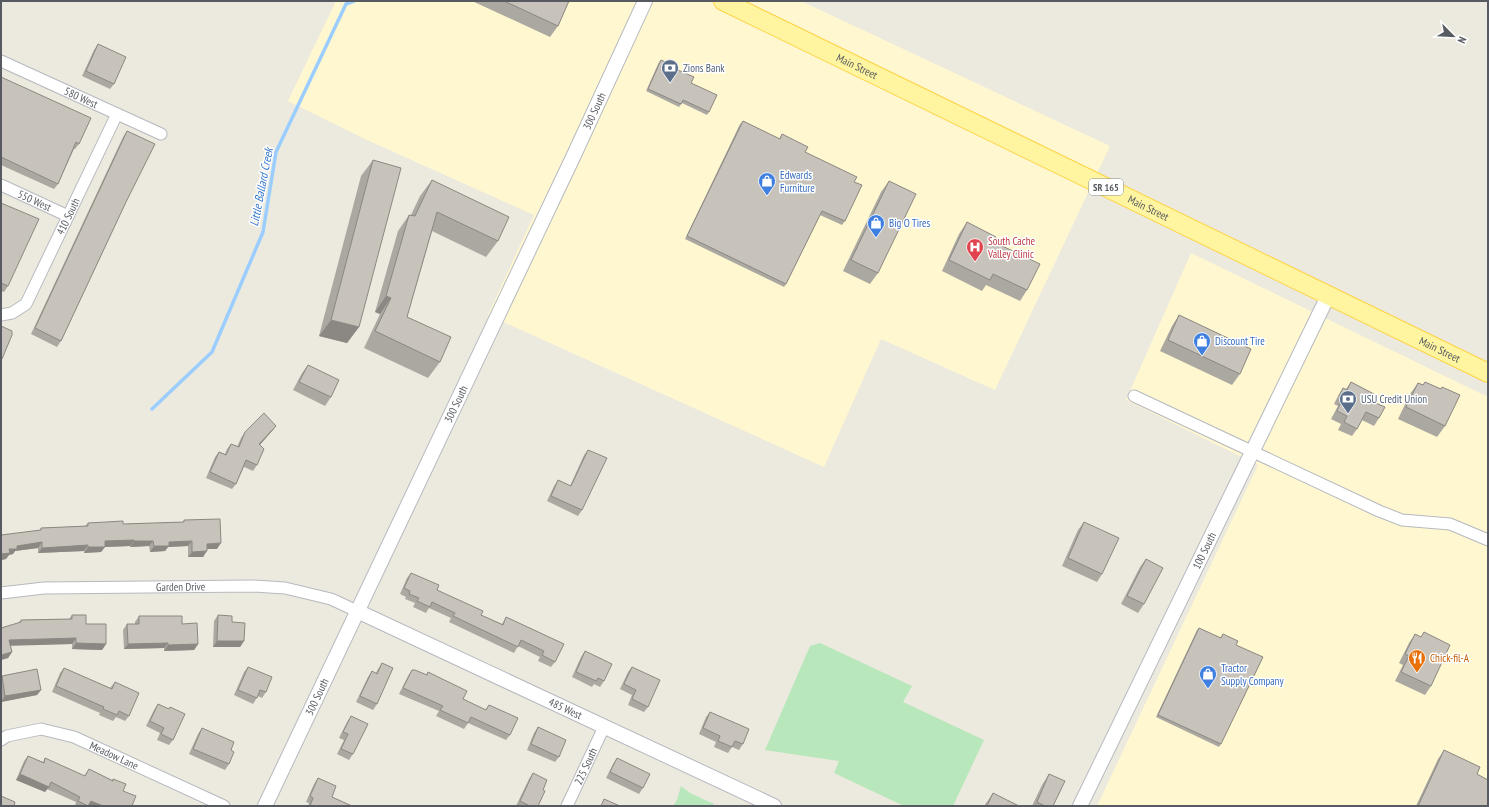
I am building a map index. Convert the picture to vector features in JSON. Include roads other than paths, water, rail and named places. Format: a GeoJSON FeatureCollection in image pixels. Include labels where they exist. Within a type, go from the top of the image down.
{"type":"FeatureCollection","features":[{"type":"Feature","properties":{"kind":"main road","name":"Main Street"},"geometry":{"type":"LineString","coordinates":[[723,1],[1488,373]]}},
{"type":"Feature","properties":{"kind":"street","name":"300 South"},"geometry":{"type":"LineString","coordinates":[[265,806],[577,148],[645,1]]}},
{"type":"Feature","properties":{"kind":"street","name":"580 West"},"geometry":{"type":"LineString","coordinates":[[1,61],[161,134]]}},
{"type":"Feature","properties":{"kind":"street","name":"410 South"},"geometry":{"type":"LineString","coordinates":[[7,314],[26,304],[117,114]]}},
{"type":"Feature","properties":{"kind":"street","name":"550 West"},"geometry":{"type":"LineString","coordinates":[[1,185],[68,216]]}},
{"type":"Feature","properties":{"kind":"street","name":"100 South"},"geometry":{"type":"LineString","coordinates":[[1080,806],[1328,296]]}},
{"type":"Feature","properties":{"kind":"street"},"geometry":{"type":"LineString","coordinates":[[1134,396],[1357,501],[1402,520],[1450,524],[1488,540]]}},
{"type":"Feature","properties":{"kind":"street","name":"Garden Drive"},"geometry":{"type":"LineString","coordinates":[[1,593],[44,588],[254,586],[285,588],[331,600],[357,611]]}},
{"type":"Feature","properties":{"kind":"street","name":"485 West"},"geometry":{"type":"LineString","coordinates":[[357,611],[774,806]]}},
{"type":"Feature","properties":{"kind":"street","name":"225 South"},"geometry":{"type":"LineString","coordinates":[[567,806],[604,727]]}},
{"type":"Feature","properties":{"kind":"street","name":"Meadow Lane"},"geometry":{"type":"LineString","coordinates":[[1,740],[7,736],[41,729],[74,737],[224,806]]}},
{"type":"Feature","properties":{"kind":"waterway","name":"Little Ballard Creek"},"geometry":{"type":"LineString","coordinates":[[152,409],[212,352],[263,232],[276,152],[346,4],[354,1]]}},
{"type":"Feature","properties":{"kind":"place","name":"Zions Bank"},"geometry":{"type":"Point","coordinates":[670,83]}},
{"type":"Feature","properties":{"kind":"place","name":"Edwards Furniture"},"geometry":{"type":"Point","coordinates":[767,196]}},
{"type":"Feature","properties":{"kind":"place","name":"Big O Tires"},"geometry":{"type":"Point","coordinates":[876,238]}},
{"type":"Feature","properties":{"kind":"place","name":"South Cache Valley Clinic"},"geometry":{"type":"Point","coordinates":[975,262]}},
{"type":"Feature","properties":{"kind":"place","name":"Discount Tire"},"geometry":{"type":"Point","coordinates":[1202,356]}},
{"type":"Feature","properties":{"kind":"place","name":"USU Credit Union"},"geometry":{"type":"Point","coordinates":[1348,414]}},
{"type":"Feature","properties":{"kind":"place","name":"Chick-fil-A"},"geometry":{"type":"Point","coordinates":[1417,673]}},
{"type":"Feature","properties":{"kind":"place","name":"Tractor Supply Company"},"geometry":{"type":"Point","coordinates":[1208,689]}}]}
